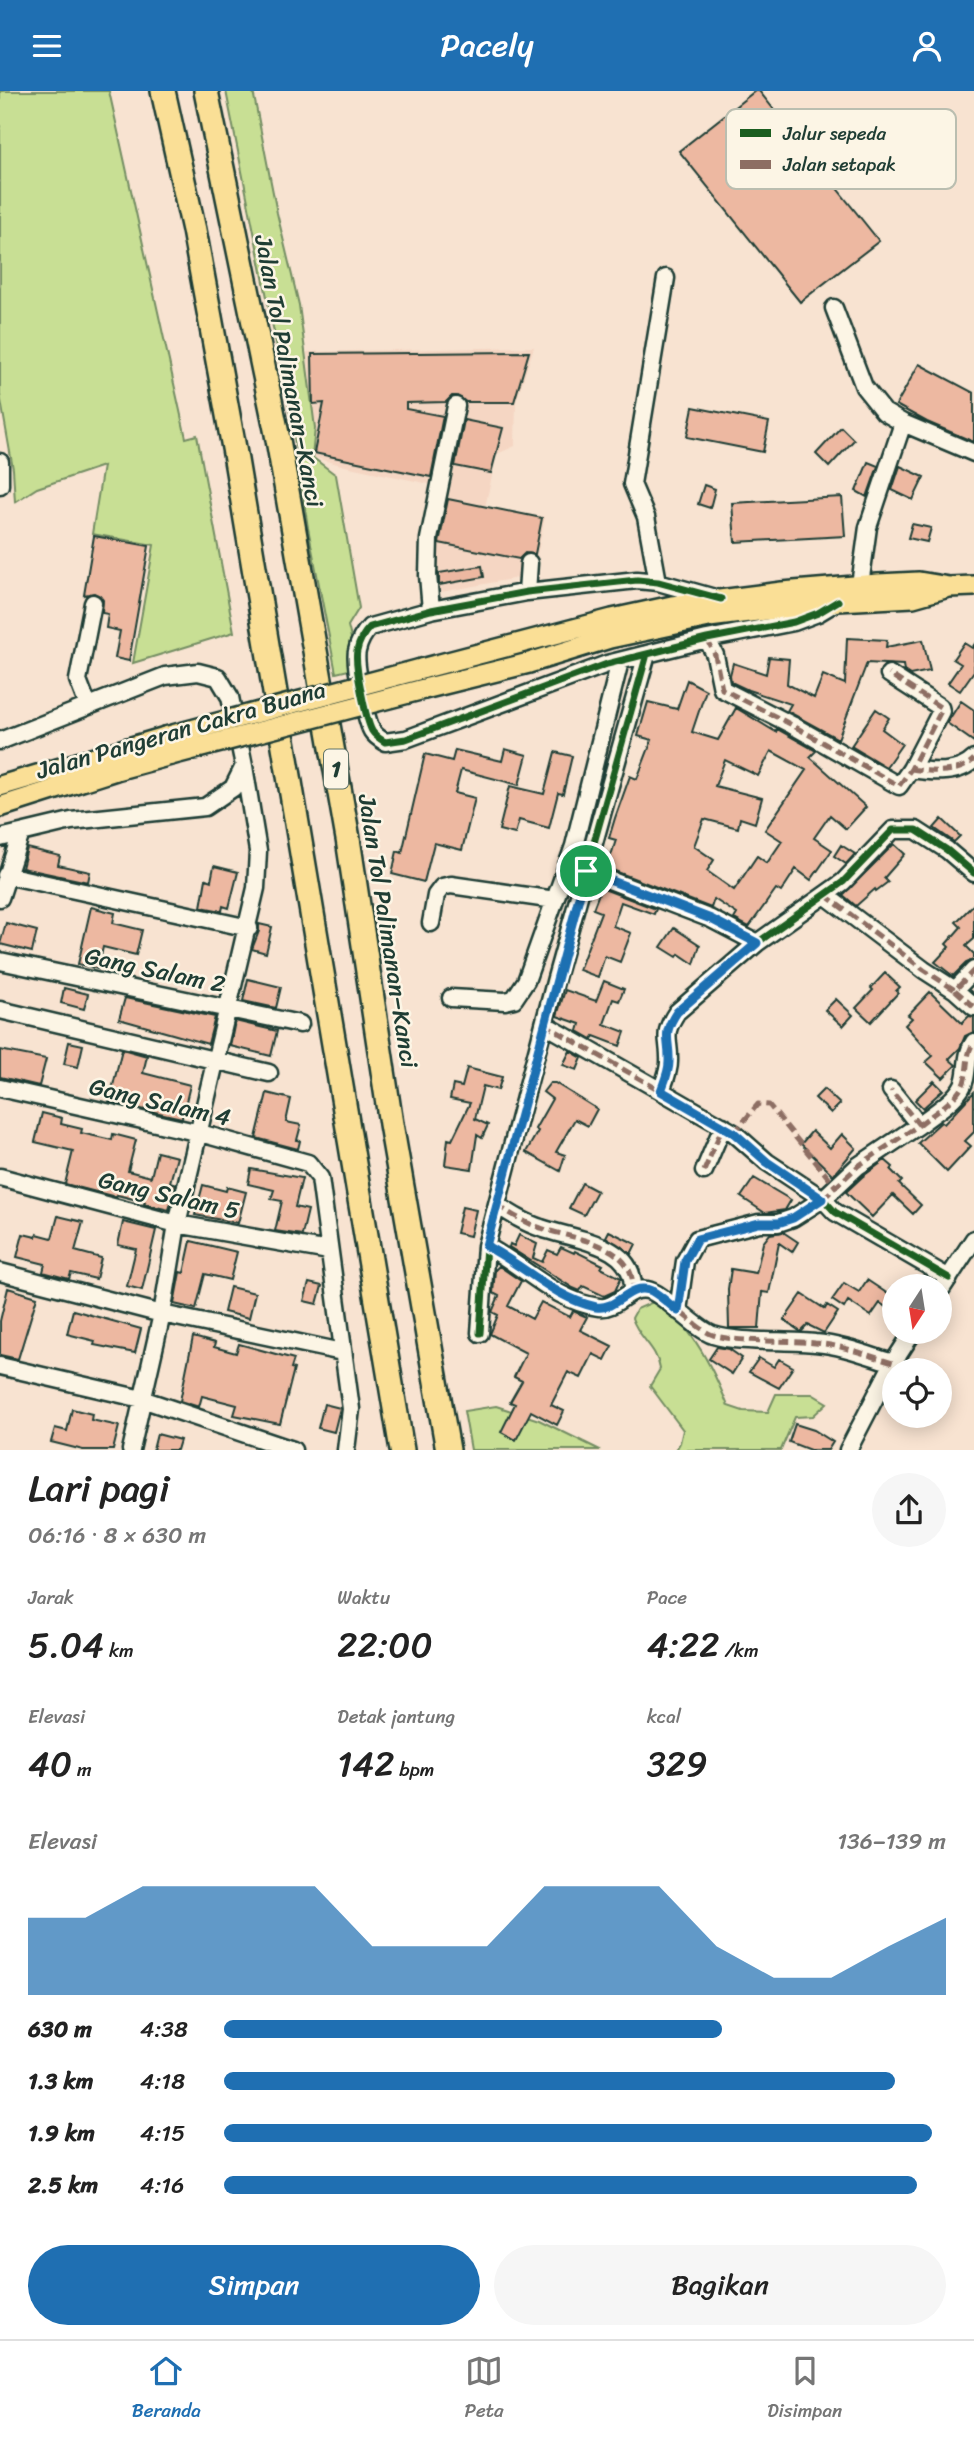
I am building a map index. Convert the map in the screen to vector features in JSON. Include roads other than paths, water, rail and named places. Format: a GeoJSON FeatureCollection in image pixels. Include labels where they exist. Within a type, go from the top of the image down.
{"type":"FeatureCollection","features":[{"type":"Feature","properties":{"kind":"highway","name":"1"},"geometry":{"type":"LineString","coordinates":[[163,91],[194,230],[234,448],[402,1450]]}},
{"type":"Feature","properties":{"kind":"highway","name":"Jalan Tol Palimanan–Kanci"},"geometry":{"type":"LineString","coordinates":[[206,91],[302,574],[348,839],[391,1124],[448,1450]]}},
{"type":"Feature","properties":{"kind":"main road","name":"Jalan Pangeran Cakra Buana"},"geometry":{"type":"LineString","coordinates":[[0,807],[116,770],[168,746],[421,669],[611,619],[721,599],[860,585],[919,582],[949,587],[974,586]]}},
{"type":"Feature","properties":{"kind":"main road","name":"Jalan Pangeran Cakra Buana"},"geometry":{"type":"LineString","coordinates":[[0,786],[424,689],[529,663],[610,638],[709,617],[838,601],[913,597],[949,587]]}},
{"type":"Feature","properties":{"kind":"street"},"geometry":{"type":"LineString","coordinates":[[658,582],[646,517],[632,484],[666,278]]}},
{"type":"Feature","properties":{"kind":"street"},"geometry":{"type":"LineString","coordinates":[[834,308],[864,387],[884,412],[903,423],[974,453]]}},
{"type":"Feature","properties":{"kind":"street"},"geometry":{"type":"LineString","coordinates":[[431,605],[429,539],[456,406]]}},
{"type":"Feature","properties":{"kind":"street"},"geometry":{"type":"LineString","coordinates":[[860,585],[868,527],[903,423]]}},
{"type":"Feature","properties":{"kind":"street"},"geometry":{"type":"LineString","coordinates":[[0,462],[0,485]]}},
{"type":"Feature","properties":{"kind":"street"},"geometry":{"type":"LineString","coordinates":[[721,599],[658,582],[529,575],[431,605],[370,627],[359,642],[356,664],[369,725],[373,733],[385,742],[406,739],[620,661],[707,639],[794,622],[818,613],[838,601]]}},
{"type":"Feature","properties":{"kind":"street"},"geometry":{"type":"LineString","coordinates":[[88,706],[78,680],[93,603]]}},
{"type":"Feature","properties":{"kind":"street"},"geometry":{"type":"LineString","coordinates":[[707,639],[715,655],[722,689],[792,725],[895,786],[901,783],[911,769],[939,716],[940,707],[889,674]]}},
{"type":"Feature","properties":{"kind":"street"},"geometry":{"type":"LineString","coordinates":[[480,1333],[486,1246],[544,1024],[648,654]]}},
{"type":"Feature","properties":{"kind":"street"},"geometry":{"type":"LineString","coordinates":[[451,998],[505,1001],[514,999],[526,981],[575,846],[620,661]]}},
{"type":"Feature","properties":{"kind":"street"},"geometry":{"type":"LineString","coordinates":[[0,741],[166,676],[198,672],[218,677],[230,697],[244,766],[258,851],[256,888],[230,1009],[177,1224],[162,1314],[131,1450]]}},
{"type":"Feature","properties":{"kind":"street"},"geometry":{"type":"LineString","coordinates":[[911,769],[962,768],[974,759]]}},
{"type":"Feature","properties":{"kind":"street"},"geometry":{"type":"LineString","coordinates":[[0,838],[71,821],[205,807],[233,787],[244,766]]}},
{"type":"Feature","properties":{"kind":"street"},"geometry":{"type":"LineString","coordinates":[[661,1091],[669,1064],[666,1038],[669,1024],[677,1012],[757,943],[843,882],[893,830],[916,830],[947,850],[974,873]]}},
{"type":"Feature","properties":{"kind":"street"},"geometry":{"type":"LineString","coordinates":[[0,898],[21,833]]}},
{"type":"Feature","properties":{"kind":"street"},"geometry":{"type":"LineString","coordinates":[[586,871],[711,919],[757,943]]}},
{"type":"Feature","properties":{"kind":"street"},"geometry":{"type":"LineString","coordinates":[[6,876],[248,927]]}},
{"type":"Feature","properties":{"kind":"street"},"geometry":{"type":"LineString","coordinates":[[431,923],[436,895],[442,887],[451,885],[555,900]]}},
{"type":"Feature","properties":{"kind":"street"},"geometry":{"type":"LineString","coordinates":[[825,895],[924,970],[955,990],[974,1007]]}},
{"type":"Feature","properties":{"kind":"street","name":"Gang Salam 2"},"geometry":{"type":"LineString","coordinates":[[0,961],[300,1024]]}},
{"type":"Feature","properties":{"kind":"street"},"geometry":{"type":"LineString","coordinates":[[955,990],[974,970]]}},
{"type":"Feature","properties":{"kind":"street"},"geometry":{"type":"LineString","coordinates":[[0,1010],[268,1073]]}},
{"type":"Feature","properties":{"kind":"street"},"geometry":{"type":"LineString","coordinates":[[544,1024],[723,1126],[767,1162],[822,1199],[835,1212],[928,1274]]}},
{"type":"Feature","properties":{"kind":"street"},"geometry":{"type":"LineString","coordinates":[[678,1311],[685,1261],[697,1239],[759,1223],[778,1223],[793,1218],[822,1199],[858,1166],[919,1125],[961,1090],[969,1049],[974,1042]]}},
{"type":"Feature","properties":{"kind":"street","name":"Gang Salam 4"},"geometry":{"type":"LineString","coordinates":[[0,1088],[200,1133],[308,1163],[320,1178],[329,1251]]}},
{"type":"Feature","properties":{"kind":"street"},"geometry":{"type":"LineString","coordinates":[[891,1090],[919,1125]]}},
{"type":"Feature","properties":{"kind":"street"},"geometry":{"type":"LineString","coordinates":[[704,1171],[723,1126]]}},
{"type":"Feature","properties":{"kind":"street","name":"Gang Salam 5"},"geometry":{"type":"LineString","coordinates":[[0,1177],[177,1224],[329,1251]]}},
{"type":"Feature","properties":{"kind":"street"},"geometry":{"type":"LineString","coordinates":[[497,1205],[528,1224],[592,1242],[613,1253],[626,1263],[633,1276],[633,1290]]}},
{"type":"Feature","properties":{"kind":"street"},"geometry":{"type":"LineString","coordinates":[[951,1274],[974,1239]]}},
{"type":"Feature","properties":{"kind":"street"},"geometry":{"type":"LineString","coordinates":[[486,1246],[508,1257],[557,1293],[598,1307],[607,1307],[633,1290],[652,1291],[711,1335],[818,1343],[849,1348],[882,1359]]}},
{"type":"Feature","properties":{"kind":"street"},"geometry":{"type":"LineString","coordinates":[[329,1251],[351,1409],[346,1450]]}},
{"type":"Feature","properties":{"kind":"street"},"geometry":{"type":"LineString","coordinates":[[0,1272],[162,1314],[342,1352]]}},
{"type":"Feature","properties":{"kind":"street"},"geometry":{"type":"LineString","coordinates":[[0,1366],[142,1399],[293,1450]]}},
{"type":"Feature","properties":{"kind":"street"},"geometry":{"type":"LineString","coordinates":[[848,1450],[882,1384]]}}]}
